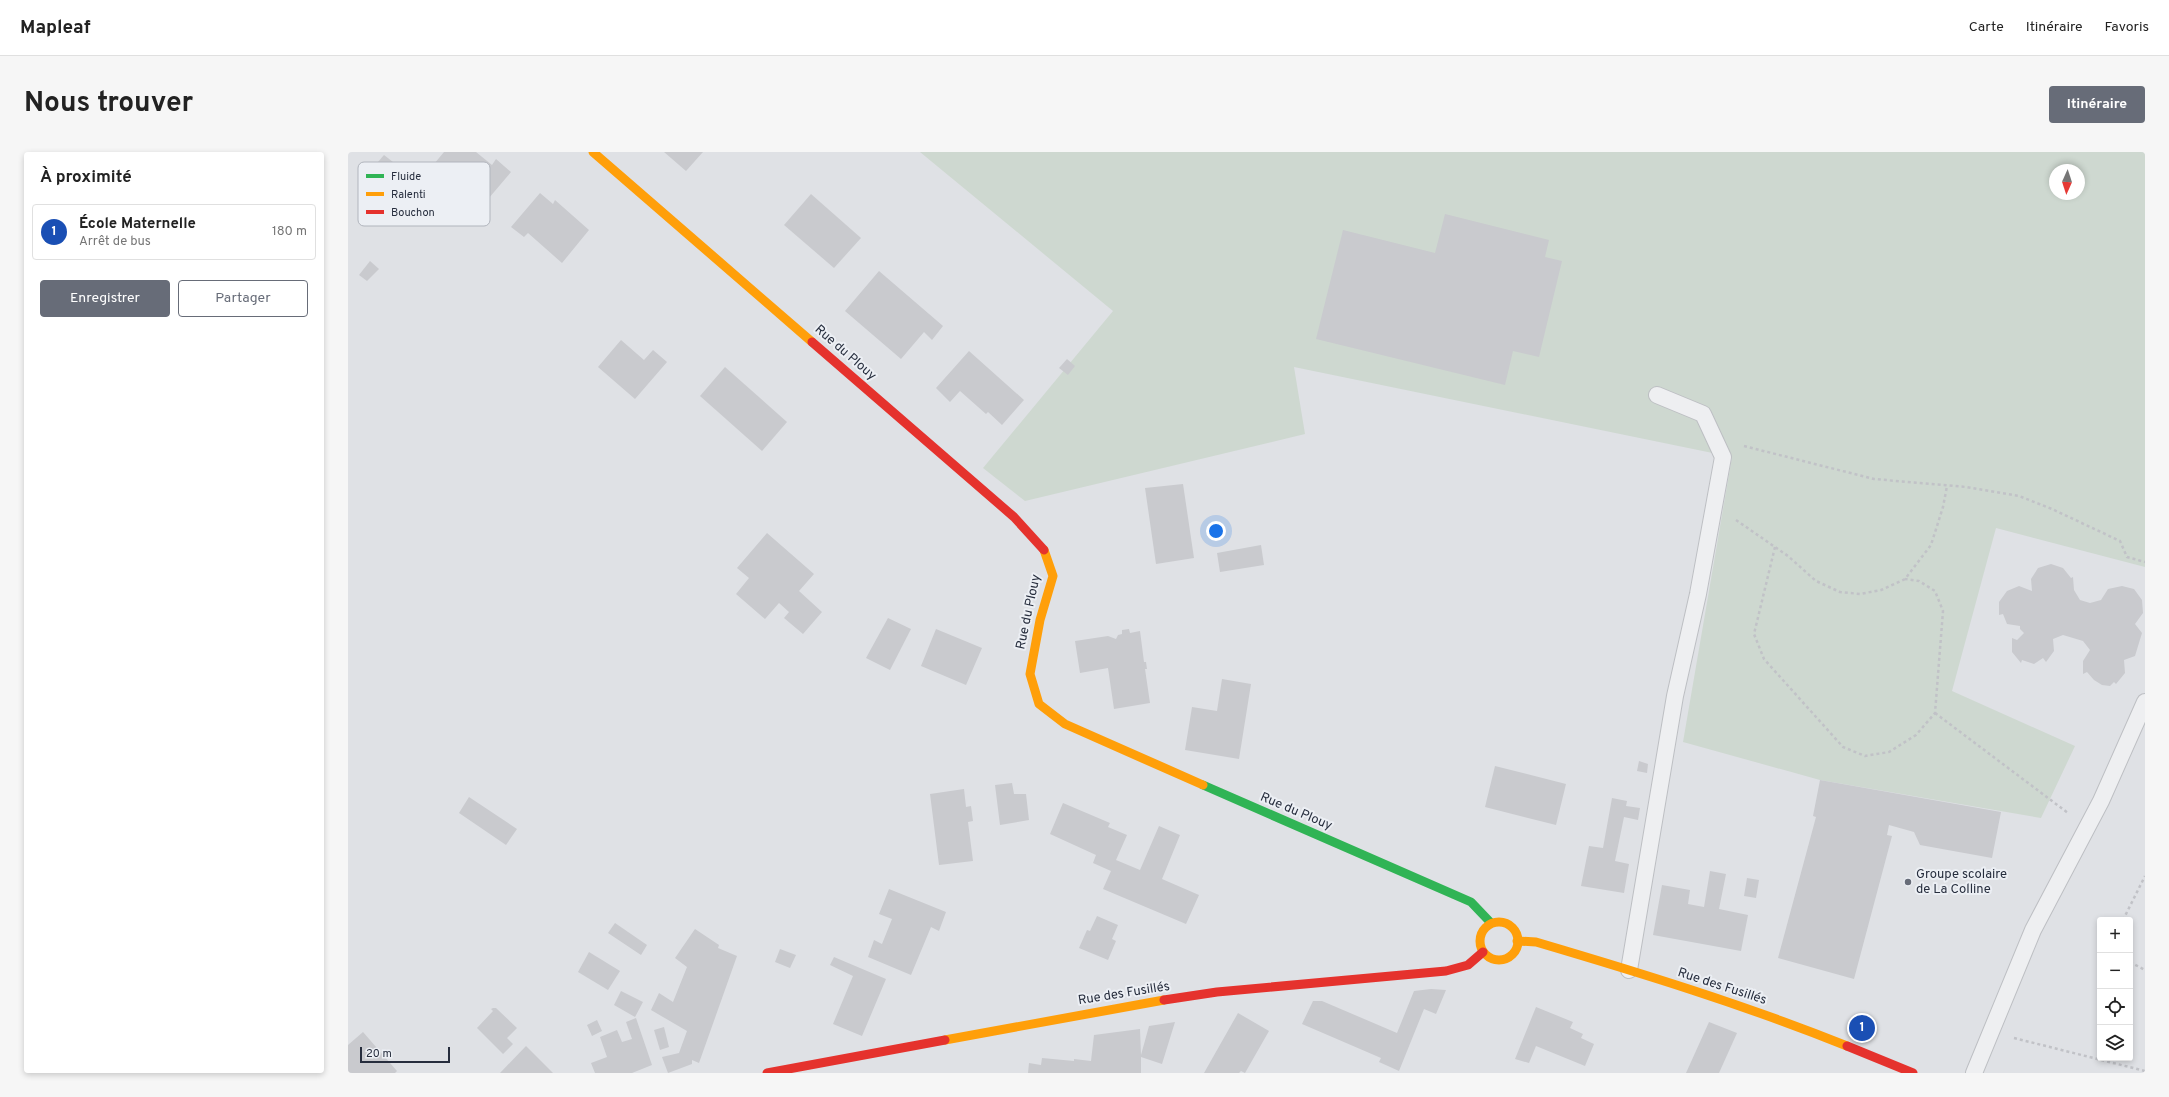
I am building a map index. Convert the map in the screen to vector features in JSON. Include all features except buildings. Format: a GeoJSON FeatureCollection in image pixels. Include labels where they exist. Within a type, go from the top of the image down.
{"type":"FeatureCollection","features":[{"type":"Feature","properties":{"kind":"street","name":"Rue du Plouy"},"geometry":{"type":"LineString","coordinates":[[593,152],[1014,517],[1044,548],[1053,576],[1040,620],[1030,674],[1039,704],[1065,724],[1471,902],[1491,923]]}},
{"type":"Feature","properties":{"kind":"street"},"geometry":{"type":"LineString","coordinates":[[1500,922],[1509,925],[1515,932],[1518,941],[1511,955],[1504,959],[1497,960],[1484,952],[1480,944],[1480,936],[1484,928],[1491,923],[1500,922]]}},
{"type":"Feature","properties":{"kind":"street","name":"Rue des Fusillés"},"geometry":{"type":"LineString","coordinates":[[1518,941],[1536,942],[1629,970],[1776,1018],[1858,1049],[1913,1073]]}},
{"type":"Feature","properties":{"kind":"street","name":"Rue des Fusillés"},"geometry":{"type":"LineString","coordinates":[[767,1073],[1116,1008],[1217,992],[1446,971],[1468,965],[1484,952]]}},
{"type":"Feature","properties":{"kind":"lane"},"geometry":{"type":"LineString","coordinates":[[1629,970],[1675,696],[1698,594],[1723,458],[1703,414],[1657,395]]}},
{"type":"Feature","properties":{"kind":"lane"},"geometry":{"type":"LineString","coordinates":[[1977,1068],[2033,930],[2101,801],[2145,702]]}},
{"type":"Feature","properties":{"kind":"path"},"geometry":{"type":"LineString","coordinates":[[1714,438],[1874,479],[1947,486],[2019,496],[2046,506],[2120,541],[2127,557],[2145,562]]}},
{"type":"Feature","properties":{"kind":"path"},"geometry":{"type":"LineString","coordinates":[[1714,505],[1775,547],[1816,581],[1840,592],[1860,594],[1881,590],[1905,579],[1932,545],[1943,508],[1947,486]]}},
{"type":"Feature","properties":{"kind":"path"},"geometry":{"type":"LineString","coordinates":[[1775,547],[1754,634],[1764,659],[1819,723],[1843,747],[1865,756],[1889,752],[1916,735],[1935,713],[1943,611],[1935,592],[1919,581],[1905,579]]}},
{"type":"Feature","properties":{"kind":"path"},"geometry":{"type":"LineString","coordinates":[[1935,713],[2088,827]]}},
{"type":"Feature","properties":{"kind":"path"},"geometry":{"type":"LineString","coordinates":[[2125,917],[2145,876]]}},
{"type":"Feature","properties":{"kind":"path"},"geometry":{"type":"LineString","coordinates":[[2133,964],[2145,970]]}},
{"type":"Feature","properties":{"kind":"path"},"geometry":{"type":"LineString","coordinates":[[1991,1032],[2145,1070]]}},
{"type":"Feature","properties":{"kind":"shaded area"},"geometry":{"type":"Polygon","coordinates":[[[920,152],[2145,152],[2145,567],[1996,528],[1952,691],[2075,746],[2041,818],[1820,780],[1683,742],[1732,457],[1294,367],[1305,434],[1025,501],[983,468],[1113,311],[920,152]]]}},
{"type":"Feature","properties":{"kind":"traffic: fast"},"geometry":{"type":"LineString","coordinates":[[1203,785],[1471,902],[1491,923]]}},
{"type":"Feature","properties":{"kind":"traffic: slow"},"geometry":{"type":"LineString","coordinates":[[593,152],[812,342]]}},
{"type":"Feature","properties":{"kind":"traffic: slow"},"geometry":{"type":"LineString","coordinates":[[1044,550],[1053,576],[1040,620],[1030,674],[1039,704],[1065,724],[1203,785]]}},
{"type":"Feature","properties":{"kind":"traffic: slow"},"geometry":{"type":"LineString","coordinates":[[1499,922],[1509,925],[1515,931],[1518,941],[1515,951],[1509,957],[1499,960],[1489,957],[1483,951],[1480,941],[1483,931],[1489,925],[1499,922]]}},
{"type":"Feature","properties":{"kind":"traffic: slow"},"geometry":{"type":"LineString","coordinates":[[1517,941],[1536,942],[1654,978],[1731,1003],[1847,1046]]}},
{"type":"Feature","properties":{"kind":"traffic: slow"},"geometry":{"type":"LineString","coordinates":[[945,1040],[1164,1000]]}},
{"type":"Feature","properties":{"kind":"traffic: jam"},"geometry":{"type":"LineString","coordinates":[[812,342],[1014,517],[1044,550]]}},
{"type":"Feature","properties":{"kind":"traffic: jam"},"geometry":{"type":"LineString","coordinates":[[1164,1000],[1217,992],[1446,971],[1468,965],[1483,952]]}},
{"type":"Feature","properties":{"kind":"traffic: jam"},"geometry":{"type":"LineString","coordinates":[[767,1073],[945,1040]]}},
{"type":"Feature","properties":{"kind":"traffic: jam"},"geometry":{"type":"LineString","coordinates":[[1847,1046],[1913,1073]]}},
{"type":"Feature","properties":{"kind":"place","name":"Groupe scolaire de La Colline"},"geometry":{"type":"Point","coordinates":[1908,882]}},
{"type":"Feature","properties":{"kind":"place","name":"École Maternelle"},"geometry":{"type":"Point","coordinates":[1862,1028]}}]}
